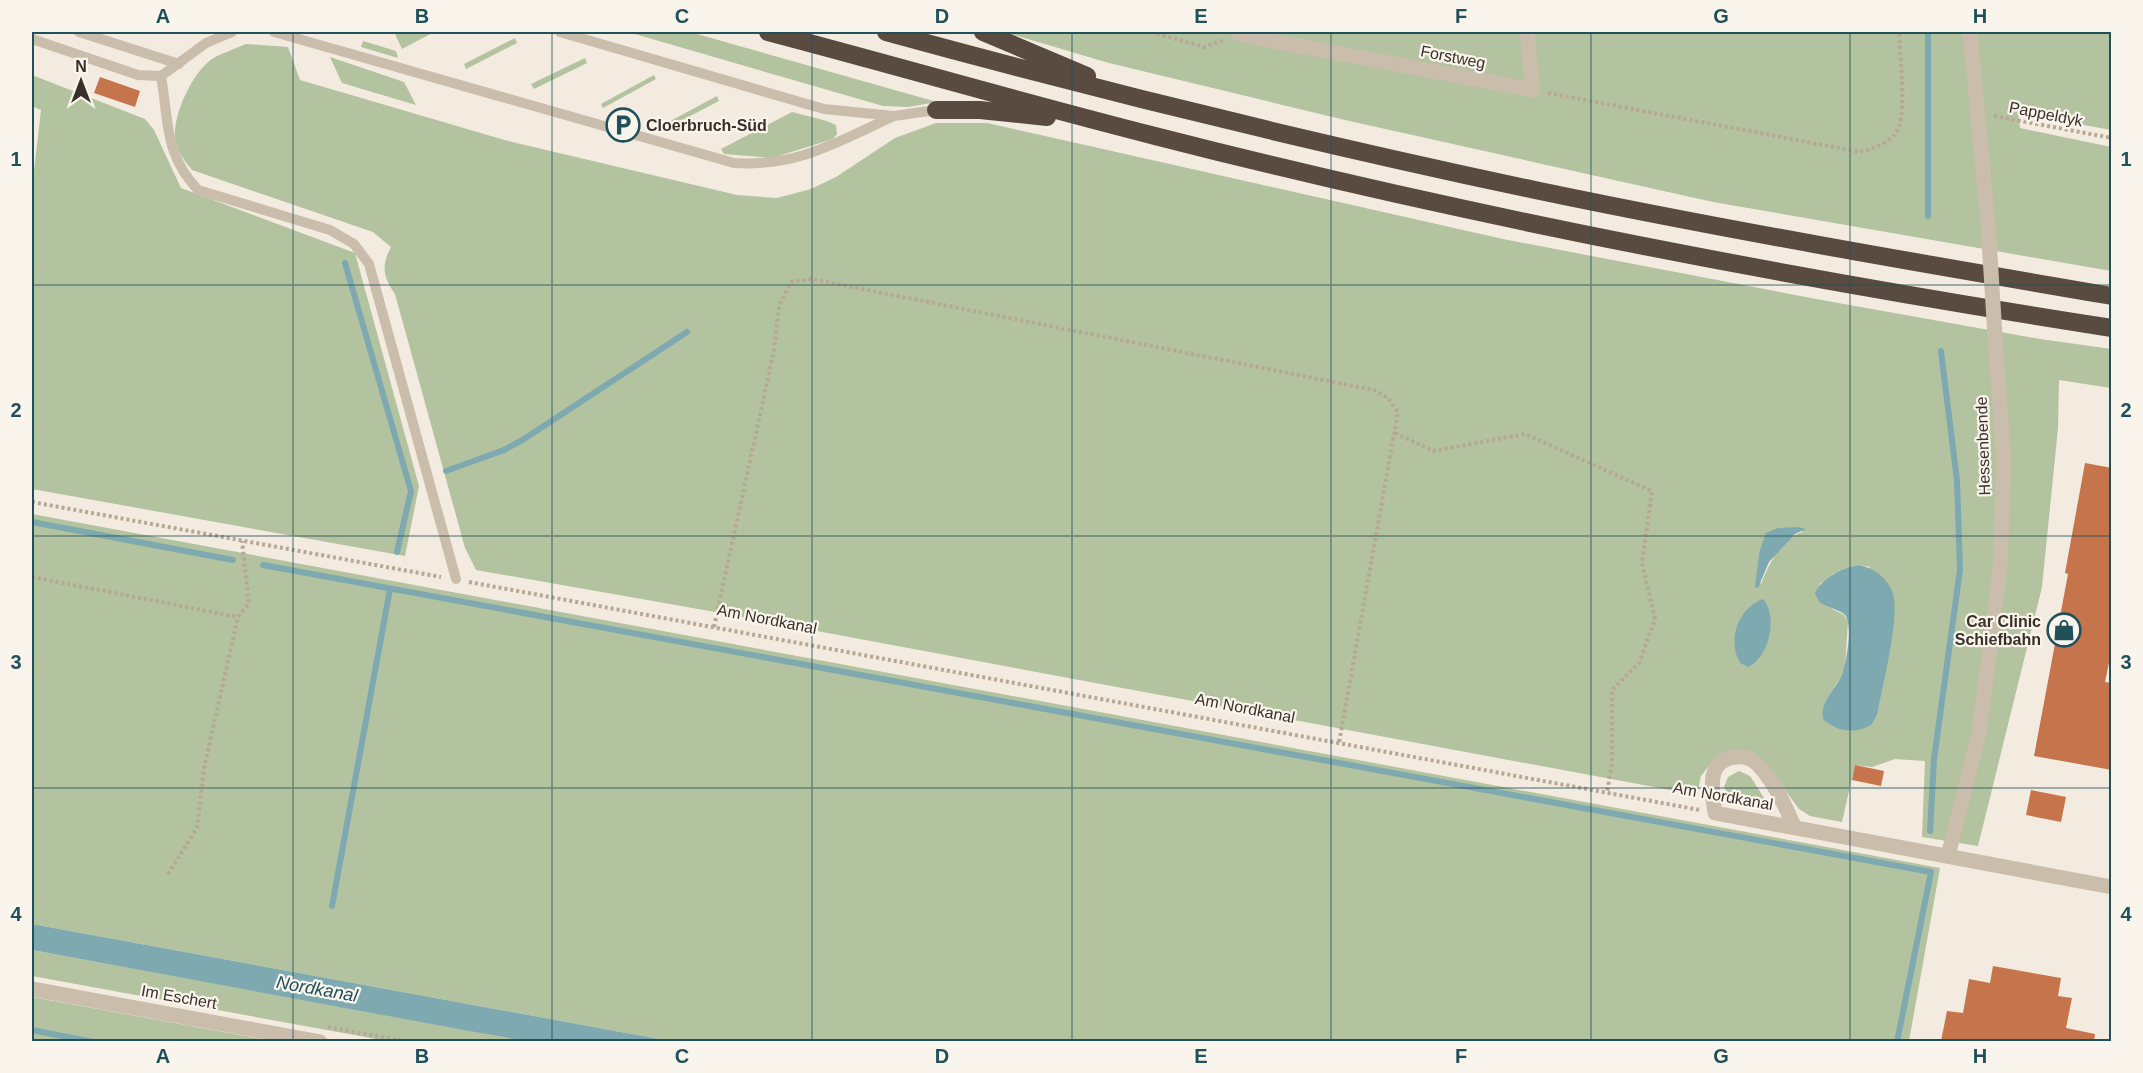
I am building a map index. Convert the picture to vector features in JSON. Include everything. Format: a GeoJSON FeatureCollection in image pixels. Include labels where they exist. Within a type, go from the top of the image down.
{"type":"FeatureCollection","features":[{"type":"Feature","properties":{"kind":"highway"},"geometry":{"type":"LineString","coordinates":[[768,32],[1156,137],[1568,231],[1844,284],[2112,328]]}},
{"type":"Feature","properties":{"kind":"highway"},"geometry":{"type":"LineString","coordinates":[[886,32],[1138,99],[1535,190],[1855,252],[2112,296]]}},
{"type":"Feature","properties":{"kind":"highway"},"geometry":{"type":"LineString","coordinates":[[983,32],[1138,99]]}},
{"type":"Feature","properties":{"kind":"highway"},"geometry":{"type":"LineString","coordinates":[[936,110],[1029,114],[1156,137]]}},
{"type":"Feature","properties":{"kind":"street"},"geometry":{"type":"LineString","coordinates":[[1527,32],[1533,90]]}},
{"type":"Feature","properties":{"kind":"street","name":"Hessenbende"},"geometry":{"type":"LineString","coordinates":[[1948,856],[1979,733],[2000,569],[2004,462],[1988,224],[1970,32]]}},
{"type":"Feature","properties":{"kind":"street","name":"Forstweg"},"geometry":{"type":"LineString","coordinates":[[1239,33],[1533,90]]}},
{"type":"Feature","properties":{"kind":"street"},"geometry":{"type":"LineString","coordinates":[[1715,813],[1712,776],[1717,765],[1728,758],[1740,757],[1750,759],[1758,765],[1770,781],[1795,828]]}},
{"type":"Feature","properties":{"kind":"street","name":"Am Nordkanal"},"geometry":{"type":"LineString","coordinates":[[1715,813],[2112,887]]}},
{"type":"Feature","properties":{"kind":"street","name":"Im Eschert"},"geometry":{"type":"LineString","coordinates":[[32,989],[320,1041]]}},
{"type":"Feature","properties":{"kind":"lane"},"geometry":{"type":"LineString","coordinates":[[79,32],[179,64]]}},
{"type":"Feature","properties":{"kind":"lane"},"geometry":{"type":"LineString","coordinates":[[32,39],[138,75],[161,76],[206,43],[232,32]]}},
{"type":"Feature","properties":{"kind":"lane"},"geometry":{"type":"LineString","coordinates":[[274,32],[734,163],[763,165],[794,160],[894,116]]}},
{"type":"Feature","properties":{"kind":"lane"},"geometry":{"type":"LineString","coordinates":[[560,32],[824,109],[894,116],[936,110]]}},
{"type":"Feature","properties":{"kind":"lane"},"geometry":{"type":"LineString","coordinates":[[161,76],[172,151],[183,174],[198,190],[330,230],[354,244],[369,264],[456,579]]}},
{"type":"Feature","properties":{"kind":"path"},"geometry":{"type":"LineString","coordinates":[[1150,32],[1204,47],[1239,33]]}},
{"type":"Feature","properties":{"kind":"path"},"geometry":{"type":"LineString","coordinates":[[1533,90],[1860,152],[1876,147],[1889,139],[1899,127],[1901,105],[1899,32]]}},
{"type":"Feature","properties":{"kind":"path","name":"Pappeldyk"},"geometry":{"type":"LineString","coordinates":[[1976,113],[2112,138]]}},
{"type":"Feature","properties":{"kind":"path"},"geometry":{"type":"LineString","coordinates":[[714,627],[774,350],[779,306],[791,282],[802,278],[1374,390],[1388,398],[1398,412],[1339,743]]}},
{"type":"Feature","properties":{"kind":"path"},"geometry":{"type":"LineString","coordinates":[[1395,433],[1433,451],[1525,434],[1652,491],[1642,563],[1655,619],[1639,663],[1612,690],[1612,762],[1607,793]]}},
{"type":"Feature","properties":{"kind":"path","name":"Am Nordkanal"},"geometry":{"type":"LineString","coordinates":[[32,502],[1715,813]]}},
{"type":"Feature","properties":{"kind":"path"},"geometry":{"type":"LineString","coordinates":[[168,873],[197,828],[204,768],[238,617],[249,603],[242,541]]}},
{"type":"Feature","properties":{"kind":"path"},"geometry":{"type":"LineString","coordinates":[[32,577],[238,617]]}},
{"type":"Feature","properties":{"kind":"green space"},"geometry":{"type":"Polygon","coordinates":[[[394,32],[434,32],[402,49],[394,32]]]}},
{"type":"Feature","properties":{"kind":"green space"},"geometry":{"type":"Polygon","coordinates":[[[628,32],[690,32],[937,102],[908,107],[883,106],[628,32]]]}},
{"type":"Feature","properties":{"kind":"green space"},"geometry":{"type":"Polygon","coordinates":[[[1004,32],[2111,32],[2111,130],[2018,113],[2020,128],[2111,147],[2111,271],[1713,202],[1345,120],[1109,63],[1004,32]]]}},
{"type":"Feature","properties":{"kind":"green space"},"geometry":{"type":"Polygon","coordinates":[[[515,38],[517,43],[466,69],[464,64],[515,38]]]}},
{"type":"Feature","properties":{"kind":"green space"},"geometry":{"type":"Polygon","coordinates":[[[363,41],[396,51],[398,58],[361,47],[363,41]]]}},
{"type":"Feature","properties":{"kind":"green space"},"geometry":{"type":"Polygon","coordinates":[[[246,44],[288,47],[300,80],[508,141],[737,195],[777,198],[811,189],[836,177],[895,138],[936,123],[987,123],[1503,239],[1816,299],[2040,339],[2111,349],[2111,388],[2059,380],[2058,428],[2042,587],[1978,846],[1922,837],[1925,761],[1895,759],[1872,767],[1855,765],[1842,822],[1810,816],[1799,809],[1765,763],[1715,758],[1701,776],[1697,795],[704,610],[476,570],[465,548],[395,294],[386,277],[386,260],[391,247],[373,232],[192,170],[178,149],[175,138],[178,114],[192,82],[212,59],[246,44]],[[1798,527],[1759,553],[1757,575],[1761,584],[1782,546],[1795,535],[1803,532],[1798,527]],[[1859,565],[1833,574],[1820,584],[1819,602],[1844,615],[1848,622],[1845,666],[1827,699],[1839,728],[1870,567],[1859,565]]]}},
{"type":"Feature","properties":{"kind":"green space"},"geometry":{"type":"Polygon","coordinates":[[[330,57],[404,82],[416,105],[342,83],[330,57]]]}},
{"type":"Feature","properties":{"kind":"green space"},"geometry":{"type":"Polygon","coordinates":[[[585,58],[587,63],[534,89],[531,84],[585,58]]]}},
{"type":"Feature","properties":{"kind":"green space"},"geometry":{"type":"Polygon","coordinates":[[[32,75],[145,119],[154,130],[181,188],[355,253],[419,486],[405,556],[32,489],[32,188],[41,110],[32,106],[32,75]]]}},
{"type":"Feature","properties":{"kind":"green space"},"geometry":{"type":"Polygon","coordinates":[[[654,75],[656,79],[603,108],[601,104],[654,75]]]}},
{"type":"Feature","properties":{"kind":"green space"},"geometry":{"type":"Polygon","coordinates":[[[717,96],[719,101],[665,129],[663,125],[717,96]]]}},
{"type":"Feature","properties":{"kind":"green space"},"geometry":{"type":"Polygon","coordinates":[[[792,112],[836,125],[837,134],[833,139],[772,158],[724,154],[721,149],[792,112]]]}},
{"type":"Feature","properties":{"kind":"green space"},"geometry":{"type":"Polygon","coordinates":[[[32,514],[1940,868],[1909,1041],[670,1041],[32,924],[32,514]]]}},
{"type":"Feature","properties":{"kind":"green space"},"geometry":{"type":"Polygon","coordinates":[[[1739,771],[1750,776],[1766,801],[1763,808],[1749,808],[1739,804],[1724,787],[1728,777],[1739,771]]]}},
{"type":"Feature","properties":{"kind":"green space"},"geometry":{"type":"Polygon","coordinates":[[[32,950],[525,1041],[387,1041],[32,976],[32,950]]]}},
{"type":"Feature","properties":{"kind":"green space"},"geometry":{"type":"Polygon","coordinates":[[[32,997],[273,1041],[32,1041],[32,997]]]}},
{"type":"Feature","properties":{"kind":"water"},"geometry":{"type":"Polygon","coordinates":[[[1778,528],[1806,529],[1795,534],[1769,562],[1758,588],[1755,587],[1759,553],[1766,533],[1778,528]]]}},
{"type":"Feature","properties":{"kind":"water"},"geometry":{"type":"Polygon","coordinates":[[[1859,565],[1875,571],[1888,583],[1895,605],[1894,619],[1890,653],[1877,715],[1871,725],[1865,728],[1846,730],[1828,723],[1823,719],[1823,713],[1845,664],[1849,635],[1847,619],[1841,612],[1819,602],[1815,593],[1823,582],[1834,574],[1859,565]]]}},
{"type":"Feature","properties":{"kind":"water"},"geometry":{"type":"Polygon","coordinates":[[[1763,599],[1770,615],[1769,636],[1762,655],[1748,667],[1740,663],[1736,654],[1735,635],[1741,617],[1754,603],[1763,599]]]}},
{"type":"Feature","properties":{"kind":"water","name":"Nordkanal"},"geometry":{"type":"Polygon","coordinates":[[[32,924],[670,1041],[525,1041],[469,1031],[32,950],[32,924]]]}},
{"type":"Feature","properties":{"kind":"building"},"geometry":{"type":"Polygon","coordinates":[[[100,77],[140,91],[135,107],[94,93],[100,77]]]}},
{"type":"Feature","properties":{"kind":"building"},"geometry":{"type":"Polygon","coordinates":[[[2085,463],[2112,468],[2112,648],[2105,682],[2112,683],[2112,770],[2034,756],[2068,574],[2065,573],[2085,463]]]}},
{"type":"Feature","properties":{"kind":"building"},"geometry":{"type":"Polygon","coordinates":[[[1855,765],[1884,771],[1881,786],[1852,780],[1855,765]]]}},
{"type":"Feature","properties":{"kind":"building"},"geometry":{"type":"Polygon","coordinates":[[[2031,790],[2066,797],[2061,822],[2026,815],[2031,790]]]}},
{"type":"Feature","properties":{"kind":"building"},"geometry":{"type":"Polygon","coordinates":[[[1993,966],[2061,978],[2058,996],[2072,998],[2066,1028],[2095,1034],[2094,1041],[1941,1041],[1947,1011],[1963,1013],[1969,979],[1990,983],[1993,966]]]}},
{"type":"Feature","properties":{"kind":"waterway"},"geometry":{"type":"LineString","coordinates":[[1928,32],[1928,216]]}},
{"type":"Feature","properties":{"kind":"waterway"},"geometry":{"type":"LineString","coordinates":[[345,263],[411,491],[397,552]]}},
{"type":"Feature","properties":{"kind":"waterway"},"geometry":{"type":"LineString","coordinates":[[446,471],[504,450],[524,439],[687,332]]}},
{"type":"Feature","properties":{"kind":"waterway"},"geometry":{"type":"LineString","coordinates":[[1930,831],[1934,759],[1960,570],[1957,481],[1941,351]]}},
{"type":"Feature","properties":{"kind":"waterway"},"geometry":{"type":"LineString","coordinates":[[32,522],[233,560]]}},
{"type":"Feature","properties":{"kind":"waterway"},"geometry":{"type":"LineString","coordinates":[[263,565],[1931,872],[1897,1042]]}},
{"type":"Feature","properties":{"kind":"waterway"},"geometry":{"type":"LineString","coordinates":[[332,906],[390,589]]}},
{"type":"Feature","properties":{"kind":"waterway"},"geometry":{"type":"LineString","coordinates":[[32,1030],[93,1042]]}},
{"type":"Feature","properties":{"kind":"place","name":"Cloerbruch-Süd"},"geometry":{"type":"Point","coordinates":[623,125]}},
{"type":"Feature","properties":{"kind":"place","name":"Car Clinic Schiefbahn"},"geometry":{"type":"Point","coordinates":[2064,630]}}]}
